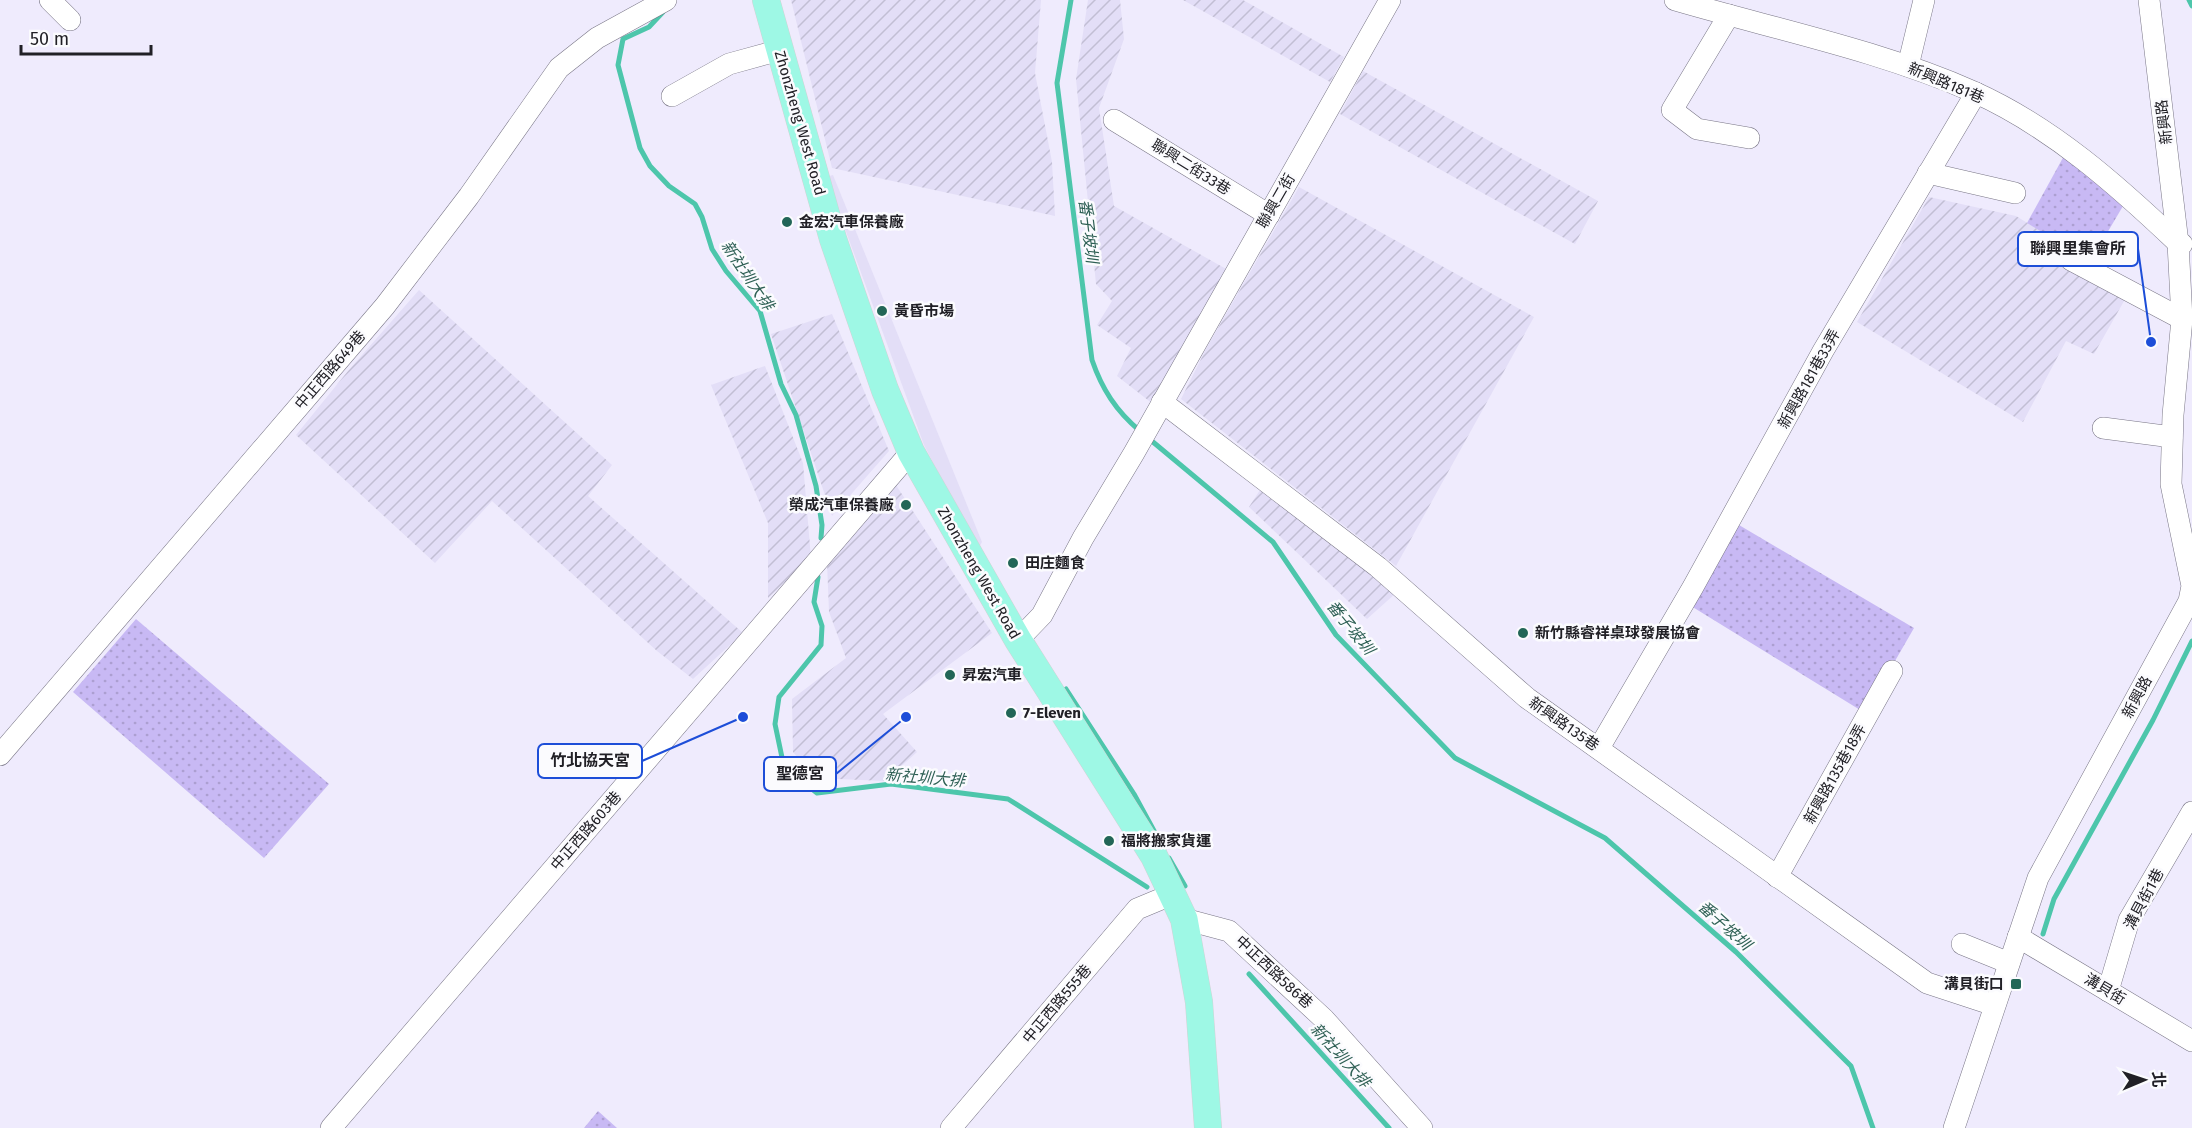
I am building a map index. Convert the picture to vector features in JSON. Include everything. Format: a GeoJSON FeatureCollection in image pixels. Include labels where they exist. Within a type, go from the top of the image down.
{"type":"FeatureCollection","features":[{"type":"Feature","properties":{"kind":"main road","name":"Zhonzheng West Road"},"geometry":{"type":"LineString","coordinates":[[766,0],[833,239],[885,390],[911,452],[1018,640],[1135,823],[1184,919],[1199,1002],[1208,1128]]}},
{"type":"Feature","properties":{"kind":"street"},"geometry":{"type":"LineString","coordinates":[[50,0],[70,20]]}},
{"type":"Feature","properties":{"kind":"street","name":"聯興二街"},"geometry":{"type":"LineString","coordinates":[[1018,640],[1042,615],[1083,538],[1134,453],[1390,0]]}},
{"type":"Feature","properties":{"kind":"street","name":"新興路181巷"},"geometry":{"type":"LineString","coordinates":[[1675,0],[1908,66],[1976,93],[2060,141],[2185,244]]}},
{"type":"Feature","properties":{"kind":"street"},"geometry":{"type":"LineString","coordinates":[[1908,66],[1924,0]]}},
{"type":"Feature","properties":{"kind":"street","name":"新興路"},"geometry":{"type":"LineString","coordinates":[[1954,1128],[2038,878],[2189,601],[2192,586],[2171,484],[2172,437],[2186,328],[2185,244],[2149,0]]}},
{"type":"Feature","properties":{"kind":"street","name":"中正西路649巷"},"geometry":{"type":"LineString","coordinates":[[0,755],[385,306],[469,196],[559,68],[597,38],[659,3]]}},
{"type":"Feature","properties":{"kind":"street"},"geometry":{"type":"LineString","coordinates":[[1729,15],[1672,110],[1697,129],[1749,138]]}},
{"type":"Feature","properties":{"kind":"street"},"geometry":{"type":"LineString","coordinates":[[672,96],[729,64],[780,50]]}},
{"type":"Feature","properties":{"kind":"street","name":"新興路181巷33弄"},"geometry":{"type":"LineString","coordinates":[[1599,748],[1693,587],[1823,351],[1976,93]]}},
{"type":"Feature","properties":{"kind":"street","name":"聯興二街33巷"},"geometry":{"type":"LineString","coordinates":[[1114,120],[1269,214]]}},
{"type":"Feature","properties":{"kind":"street"},"geometry":{"type":"LineString","coordinates":[[1928,173],[2015,194]]}},
{"type":"Feature","properties":{"kind":"street"},"geometry":{"type":"LineString","coordinates":[[2071,260],[2186,328]]}},
{"type":"Feature","properties":{"kind":"street","name":"新興路135巷"},"geometry":{"type":"LineString","coordinates":[[1162,402],[1378,567],[1527,698],[1927,983],[1994,1005]]}},
{"type":"Feature","properties":{"kind":"street"},"geometry":{"type":"LineString","coordinates":[[2103,428],[2172,437]]}},
{"type":"Feature","properties":{"kind":"street","name":"中正西路603巷"},"geometry":{"type":"LineString","coordinates":[[331,1128],[911,452]]}},
{"type":"Feature","properties":{"kind":"street","name":"新興路135巷18弄"},"geometry":{"type":"LineString","coordinates":[[1777,877],[1892,671]]}},
{"type":"Feature","properties":{"kind":"street","name":"溝貝街1巷"},"geometry":{"type":"LineString","coordinates":[[2108,991],[2129,920],[2192,812]]}},
{"type":"Feature","properties":{"kind":"street","name":"中正西路555巷"},"geometry":{"type":"LineString","coordinates":[[951,1128],[1137,909],[1173,894]]}},
{"type":"Feature","properties":{"kind":"street","name":"中正西路586巷"},"geometry":{"type":"LineString","coordinates":[[1184,919],[1229,932],[1324,1019],[1422,1128]]}},
{"type":"Feature","properties":{"kind":"street","name":"溝貝街"},"geometry":{"type":"LineString","coordinates":[[2018,937],[2192,1041]]}},
{"type":"Feature","properties":{"kind":"street"},"geometry":{"type":"LineString","coordinates":[[1962,944],[2009,963]]}},
{"type":"Feature","properties":{"kind":"shaded area"},"geometry":{"type":"Polygon","coordinates":[[[791,0],[1041,0],[1035,73],[1052,162],[1055,216],[832,168],[791,0]]]}},
{"type":"Feature","properties":{"kind":"shaded area"},"geometry":{"type":"Polygon","coordinates":[[[1088,0],[1120,0],[1124,39],[1099,108],[1114,206],[1228,270],[1153,404],[1117,376],[1131,348],[1097,325],[1112,301],[1096,284],[1076,79],[1088,0]]]}},
{"type":"Feature","properties":{"kind":"shaded area"},"geometry":{"type":"Polygon","coordinates":[[[1183,0],[1243,0],[1344,57],[1330,82],[1183,0]]]}},
{"type":"Feature","properties":{"kind":"shaded area"},"geometry":{"type":"Polygon","coordinates":[[[1363,71],[1598,201],[1575,244],[1340,114],[1363,71]]]}},
{"type":"Feature","properties":{"kind":"shaded area"},"geometry":{"type":"Polygon","coordinates":[[[2065,154],[2123,206],[2090,262],[2027,223],[2065,154]]]}},
{"type":"Feature","properties":{"kind":"shaded area","name":"黃昏市場"},"geometry":{"type":"Polygon","coordinates":[[[833,175],[982,542],[978,549],[924,445],[826,177],[833,175]]]}},
{"type":"Feature","properties":{"kind":"shaded area"},"geometry":{"type":"Polygon","coordinates":[[[1299,187],[1534,317],[1396,566],[1181,399],[1206,349],[1299,187]]]}},
{"type":"Feature","properties":{"kind":"shaded area"},"geometry":{"type":"Polygon","coordinates":[[[1929,197],[2016,216],[2132,287],[2094,354],[2066,341],[2023,422],[1857,322],[1929,197]]]}},
{"type":"Feature","properties":{"kind":"shaded area"},"geometry":{"type":"Polygon","coordinates":[[[419,290],[612,465],[588,496],[743,633],[693,679],[657,651],[492,501],[435,563],[296,435],[419,290]]]}},
{"type":"Feature","properties":{"kind":"shaded area"},"geometry":{"type":"Polygon","coordinates":[[[832,314],[889,451],[832,516],[771,334],[832,314]]]}},
{"type":"Feature","properties":{"kind":"shaded area"},"geometry":{"type":"Polygon","coordinates":[[[765,366],[803,463],[811,558],[768,598],[768,523],[711,385],[765,366]]]}},
{"type":"Feature","properties":{"kind":"shaded area"},"geometry":{"type":"Polygon","coordinates":[[[896,485],[992,633],[883,714],[917,752],[885,781],[815,778],[793,752],[792,699],[846,658],[829,612],[827,562],[896,485]]]}},
{"type":"Feature","properties":{"kind":"shaded area"},"geometry":{"type":"Polygon","coordinates":[[[1260,490],[1396,593],[1367,619],[1249,507],[1260,490]]]}},
{"type":"Feature","properties":{"kind":"shaded area"},"geometry":{"type":"Polygon","coordinates":[[[1739,525],[1914,628],[1865,713],[1691,606],[1739,525]]]}},
{"type":"Feature","properties":{"kind":"shaded area"},"geometry":{"type":"Polygon","coordinates":[[[136,619],[329,784],[264,858],[73,692],[136,619]]]}},
{"type":"Feature","properties":{"kind":"shaded area"},"geometry":{"type":"Polygon","coordinates":[[[598,1111],[617,1128],[584,1128],[598,1111]]]}},
{"type":"Feature","properties":{"kind":"waterway","name":"番子坡圳"},"geometry":{"type":"LineString","coordinates":[[1071,0],[1057,83],[1092,360],[1100,381],[1111,399],[1140,431]]}},
{"type":"Feature","properties":{"kind":"waterway"},"geometry":{"type":"LineString","coordinates":[[2189,0],[2192,6]]}},
{"type":"Feature","properties":{"kind":"waterway","name":"新社圳大排"},"geometry":{"type":"LineString","coordinates":[[663,12],[649,27],[623,39],[618,65],[640,148],[650,166],[669,186],[695,204],[702,217],[712,249],[726,271],[760,311],[781,384],[796,415],[816,486],[822,525],[821,538]]}},
{"type":"Feature","properties":{"kind":"waterway","name":"番子坡圳"},"geometry":{"type":"LineString","coordinates":[[1147,437],[1273,542],[1336,635],[1455,758],[1605,838],[1736,952],[1851,1066],[1873,1128]]}},
{"type":"Feature","properties":{"kind":"waterway","name":"新社圳大排"},"geometry":{"type":"LineString","coordinates":[[818,577],[814,602],[822,626],[821,645],[779,697],[775,724],[784,767],[817,793],[891,784],[1008,799],[1147,887]]}},
{"type":"Feature","properties":{"kind":"waterway"},"geometry":{"type":"LineString","coordinates":[[2043,934],[2054,899],[2153,720],[2192,641]]}},
{"type":"Feature","properties":{"kind":"waterway"},"geometry":{"type":"LineString","coordinates":[[1066,689],[1134,794],[1159,840]]}},
{"type":"Feature","properties":{"kind":"waterway"},"geometry":{"type":"LineString","coordinates":[[1169,858],[1185,886]]}},
{"type":"Feature","properties":{"kind":"waterway","name":"新社圳大排"},"geometry":{"type":"LineString","coordinates":[[1249,974],[1389,1128]]}},
{"type":"Feature","properties":{"kind":"place","name":"金宏汽車保養廠"},"geometry":{"type":"Point","coordinates":[787,222]}},
{"type":"Feature","properties":{"kind":"place","name":"黃昏市場"},"geometry":{"type":"Point","coordinates":[882,311]}},
{"type":"Feature","properties":{"kind":"place","name":"聯興里集會所"},"geometry":{"type":"Point","coordinates":[2151,342]}},
{"type":"Feature","properties":{"kind":"place","name":"榮成汽車保養廠"},"geometry":{"type":"Point","coordinates":[906,505]}},
{"type":"Feature","properties":{"kind":"place","name":"田庄麵食"},"geometry":{"type":"Point","coordinates":[1013,563]}},
{"type":"Feature","properties":{"kind":"place","name":"新竹縣睿祥桌球發展協會"},"geometry":{"type":"Point","coordinates":[1523,633]}},
{"type":"Feature","properties":{"kind":"place","name":"昇宏汽車"},"geometry":{"type":"Point","coordinates":[950,675]}},
{"type":"Feature","properties":{"kind":"place","name":"7-Eleven"},"geometry":{"type":"Point","coordinates":[1011,713]}},
{"type":"Feature","properties":{"kind":"place","name":"竹北協天宮"},"geometry":{"type":"Point","coordinates":[743,717]}},
{"type":"Feature","properties":{"kind":"place","name":"聖德宮"},"geometry":{"type":"Point","coordinates":[906,717]}},
{"type":"Feature","properties":{"kind":"place","name":"福將搬家貨運"},"geometry":{"type":"Point","coordinates":[1109,841]}},
{"type":"Feature","properties":{"kind":"place","name":"溝貝街口"},"geometry":{"type":"Point","coordinates":[2016,984]}}]}
